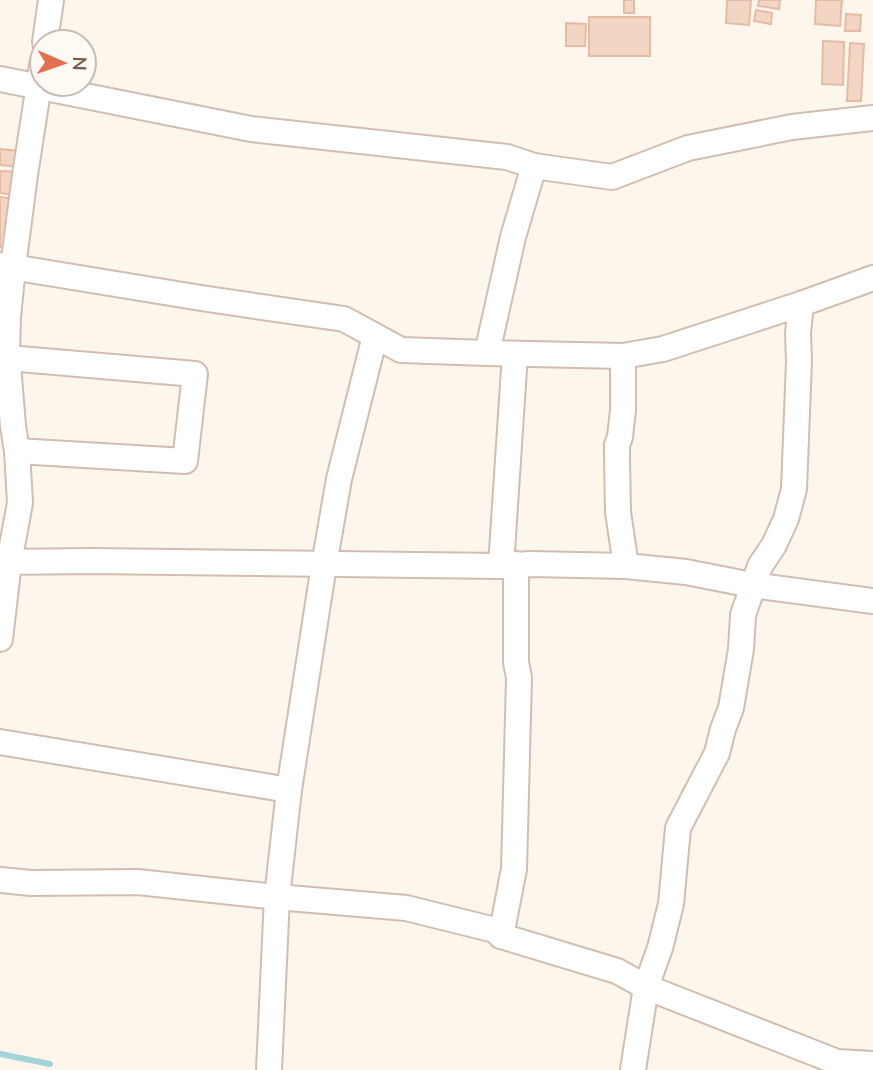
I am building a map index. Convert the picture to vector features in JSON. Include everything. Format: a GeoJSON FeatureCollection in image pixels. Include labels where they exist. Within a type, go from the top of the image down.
{"type":"FeatureCollection","features":[{"type":"Feature","properties":{"kind":"street"},"geometry":{"type":"LineString","coordinates":[[47,28],[51,0]]}},
{"type":"Feature","properties":{"kind":"street"},"geometry":{"type":"LineString","coordinates":[[0,79],[28,78]]}},
{"type":"Feature","properties":{"kind":"street"},"geometry":{"type":"LineString","coordinates":[[98,91],[251,129],[507,157],[534,166],[612,177],[688,148],[793,127],[873,118]]}},
{"type":"Feature","properties":{"kind":"street"},"geometry":{"type":"LineString","coordinates":[[0,639],[4,562],[20,503],[8,358],[6,266],[36,98]]}},
{"type":"Feature","properties":{"kind":"street"},"geometry":{"type":"LineString","coordinates":[[487,354],[513,237],[534,166]]}},
{"type":"Feature","properties":{"kind":"street"},"geometry":{"type":"LineString","coordinates":[[6,266],[344,319],[401,350],[623,356],[663,349],[873,278]]}},
{"type":"Feature","properties":{"kind":"street"},"geometry":{"type":"LineString","coordinates":[[633,1070],[646,987],[660,948],[671,904],[678,828],[717,753],[730,708],[741,649],[743,615],[760,566],[786,519],[794,489],[801,304]]}},
{"type":"Feature","properties":{"kind":"street"},"geometry":{"type":"LineString","coordinates":[[269,1070],[276,897],[289,790],[339,479],[375,336]]}},
{"type":"Feature","properties":{"kind":"street"},"geometry":{"type":"LineString","coordinates":[[501,936],[513,869],[519,692],[508,565],[514,354]]}},
{"type":"Feature","properties":{"kind":"street"},"geometry":{"type":"LineString","coordinates":[[623,356],[623,410],[617,455],[618,512],[626,566]]}},
{"type":"Feature","properties":{"kind":"street"},"geometry":{"type":"LineString","coordinates":[[8,358],[195,374],[185,461],[17,451]]}},
{"type":"Feature","properties":{"kind":"street"},"geometry":{"type":"LineString","coordinates":[[4,562],[626,566],[686,572],[752,585],[873,601]]}},
{"type":"Feature","properties":{"kind":"street"},"geometry":{"type":"LineString","coordinates":[[0,742],[289,790]]}},
{"type":"Feature","properties":{"kind":"street"},"geometry":{"type":"LineString","coordinates":[[0,880],[31,883],[138,882],[406,908],[495,930],[501,936],[617,971],[646,987],[837,1062],[873,1064]]}},
{"type":"Feature","properties":{"kind":"building"},"geometry":{"type":"Polygon","coordinates":[[[624,0],[634,0],[634,13],[624,13],[624,0]]]}},
{"type":"Feature","properties":{"kind":"building"},"geometry":{"type":"Polygon","coordinates":[[[727,0],[751,0],[749,25],[726,23],[727,0]]]}},
{"type":"Feature","properties":{"kind":"building"},"geometry":{"type":"Polygon","coordinates":[[[759,0],[780,0],[779,9],[758,6],[759,0]]]}},
{"type":"Feature","properties":{"kind":"building"},"geometry":{"type":"Polygon","coordinates":[[[816,0],[842,0],[840,26],[815,24],[816,0]]]}},
{"type":"Feature","properties":{"kind":"building"},"geometry":{"type":"Polygon","coordinates":[[[756,10],[772,13],[771,24],[754,21],[756,10]]]}},
{"type":"Feature","properties":{"kind":"building"},"geometry":{"type":"Polygon","coordinates":[[[846,14],[861,15],[860,31],[845,31],[846,14]]]}},
{"type":"Feature","properties":{"kind":"building"},"geometry":{"type":"Polygon","coordinates":[[[589,17],[650,17],[650,56],[589,56],[589,17]]]}},
{"type":"Feature","properties":{"kind":"building"},"geometry":{"type":"Polygon","coordinates":[[[566,23],[586,24],[585,46],[566,46],[566,23]]]}},
{"type":"Feature","properties":{"kind":"building"},"geometry":{"type":"Polygon","coordinates":[[[823,41],[844,42],[843,85],[822,84],[823,41]]]}},
{"type":"Feature","properties":{"kind":"building"},"geometry":{"type":"Polygon","coordinates":[[[850,43],[864,44],[861,101],[847,101],[850,43]]]}},
{"type":"Feature","properties":{"kind":"building"},"geometry":{"type":"Polygon","coordinates":[[[0,149],[21,151],[19,167],[0,165],[0,149]]]}},
{"type":"Feature","properties":{"kind":"building"},"geometry":{"type":"Polygon","coordinates":[[[0,171],[17,172],[15,195],[0,193],[0,171]]]}},
{"type":"Feature","properties":{"kind":"building"},"geometry":{"type":"Polygon","coordinates":[[[0,197],[15,199],[7,248],[0,247],[0,197]]]}},
{"type":"Feature","properties":{"kind":"waterway"},"geometry":{"type":"LineString","coordinates":[[0,1054],[50,1064]]}}]}
